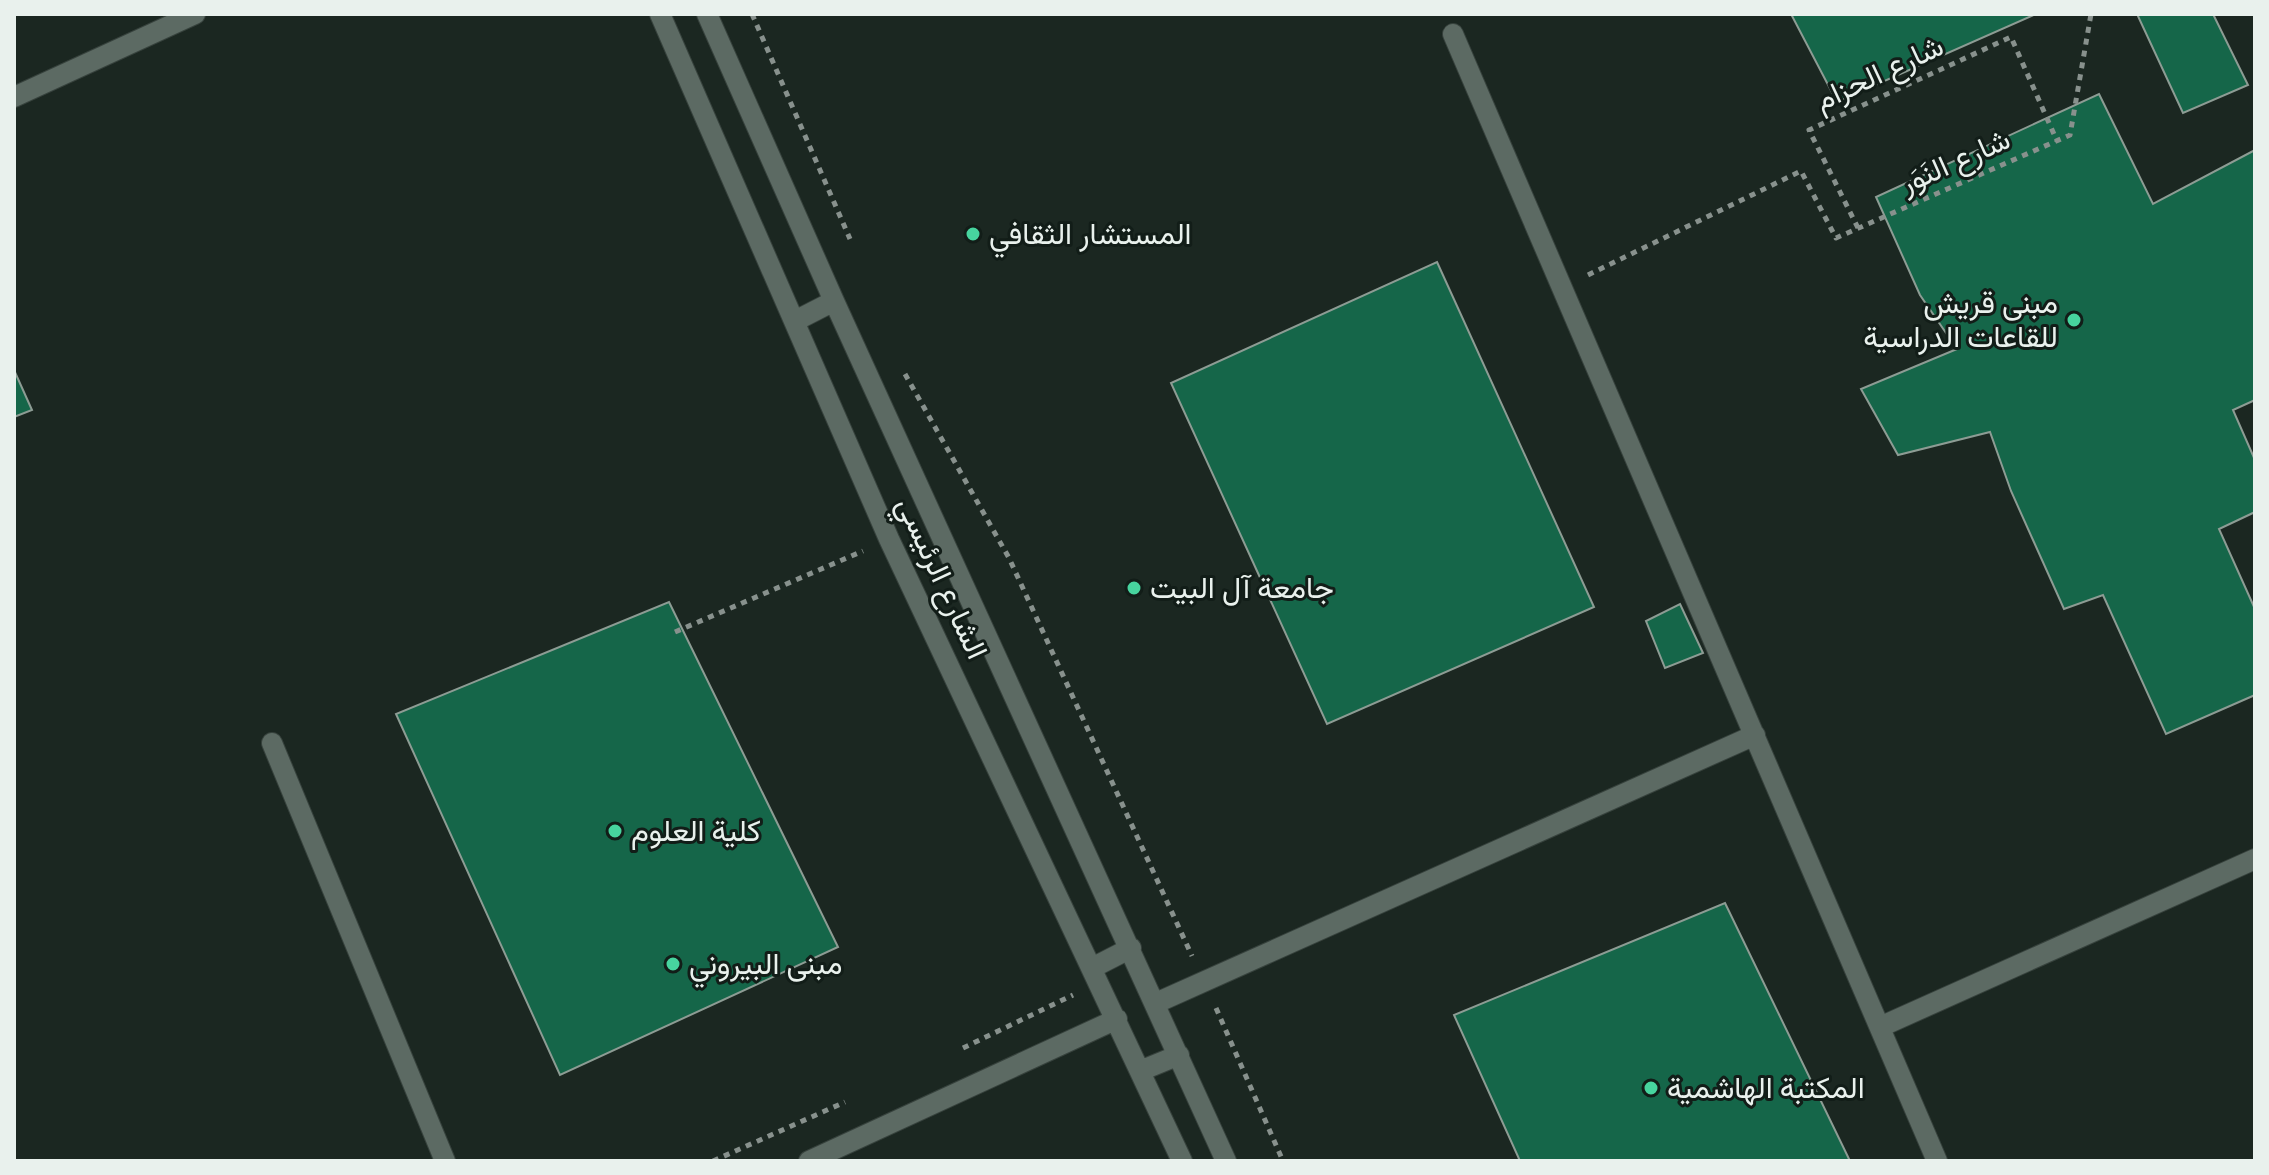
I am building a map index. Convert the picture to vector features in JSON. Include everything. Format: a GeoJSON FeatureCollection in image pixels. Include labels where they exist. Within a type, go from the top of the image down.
{"type":"FeatureCollection","features":[{"type":"Feature","properties":{"kind":"street"},"geometry":{"type":"LineString","coordinates":[[14,97],[195,14]]}},
{"type":"Feature","properties":{"kind":"street","name":"الشارع الرئيسي"},"geometry":{"type":"LineString","coordinates":[[660,14],[889,539],[1182,1161]]}},
{"type":"Feature","properties":{"kind":"street","name":"الشارع الرئيسي"},"geometry":{"type":"LineString","coordinates":[[707,14],[834,301],[1226,1161]]}},
{"type":"Feature","properties":{"kind":"street"},"geometry":{"type":"LineString","coordinates":[[1453,34],[1937,1161]]}},
{"type":"Feature","properties":{"kind":"street"},"geometry":{"type":"LineString","coordinates":[[795,321],[834,301]]}},
{"type":"Feature","properties":{"kind":"street"},"geometry":{"type":"LineString","coordinates":[[1156,1003],[1755,735]]}},
{"type":"Feature","properties":{"kind":"street"},"geometry":{"type":"LineString","coordinates":[[272,743],[445,1161]]}},
{"type":"Feature","properties":{"kind":"street"},"geometry":{"type":"LineString","coordinates":[[1880,1027],[2255,859]]}},
{"type":"Feature","properties":{"kind":"street"},"geometry":{"type":"LineString","coordinates":[[1096,975],[1131,948]]}},
{"type":"Feature","properties":{"kind":"street"},"geometry":{"type":"LineString","coordinates":[[809,1161],[1117,1019]]}},
{"type":"Feature","properties":{"kind":"street"},"geometry":{"type":"LineString","coordinates":[[1140,1071],[1179,1055]]}},
{"type":"Feature","properties":{"kind":"path"},"geometry":{"type":"LineString","coordinates":[[752,14],[850,239]]}},
{"type":"Feature","properties":{"kind":"path","name":"شارع النَوَر"},"geometry":{"type":"LineString","coordinates":[[1858,228],[2070,135],[2091,14]]}},
{"type":"Feature","properties":{"kind":"path","name":"شارع الحزام"},"geometry":{"type":"LineString","coordinates":[[1858,228],[1809,130],[2011,37],[2057,141]]}},
{"type":"Feature","properties":{"kind":"path"},"geometry":{"type":"LineString","coordinates":[[1563,287],[1801,171],[1836,238],[1858,228]]}},
{"type":"Feature","properties":{"kind":"path"},"geometry":{"type":"LineString","coordinates":[[905,374],[1009,558],[1204,981],[1283,1161]]}},
{"type":"Feature","properties":{"kind":"path"},"geometry":{"type":"LineString","coordinates":[[675,632],[889,539]]}},
{"type":"Feature","properties":{"kind":"path"},"geometry":{"type":"LineString","coordinates":[[963,1048],[1096,975]]}},
{"type":"Feature","properties":{"kind":"path"},"geometry":{"type":"LineString","coordinates":[[713,1161],[845,1102]]}},
{"type":"Feature","properties":{"kind":"building"},"geometry":{"type":"Polygon","coordinates":[[[1791,14],[2036,14],[1837,102],[1791,14]]]}},
{"type":"Feature","properties":{"kind":"building"},"geometry":{"type":"Polygon","coordinates":[[[2137,14],[2213,14],[2248,85],[2183,113],[2137,14]]]}},
{"type":"Feature","properties":{"kind":"building","name":"مبنى قريش للقاعات الدراسية"},"geometry":{"type":"Polygon","coordinates":[[[2099,94],[2153,204],[2255,150],[2255,400],[2233,410],[2255,460],[2255,512],[2219,529],[2255,609],[2255,695],[2166,734],[2103,595],[2064,609],[2011,491],[1990,432],[1898,455],[1861,389],[1957,349],[1920,295],[1876,197],[2099,94]]]}},
{"type":"Feature","properties":{"kind":"building"},"geometry":{"type":"Polygon","coordinates":[[[1437,262],[1594,607],[1327,724],[1171,383],[1437,262]]]}},
{"type":"Feature","properties":{"kind":"building"},"geometry":{"type":"Polygon","coordinates":[[[14,370],[32,410],[14,417],[14,370]]]}},
{"type":"Feature","properties":{"kind":"building","name":"كلية العلوم"},"geometry":{"type":"Polygon","coordinates":[[[669,602],[838,947],[560,1075],[396,714],[669,602]]]}},
{"type":"Feature","properties":{"kind":"building"},"geometry":{"type":"Polygon","coordinates":[[[1680,604],[1703,653],[1665,668],[1646,621],[1680,604]]]}},
{"type":"Feature","properties":{"kind":"building","name":"المكتبة الهاشمية"},"geometry":{"type":"Polygon","coordinates":[[[1725,903],[1850,1161],[1520,1161],[1454,1015],[1725,903]]]}},
{"type":"Feature","properties":{"kind":"place","name":"المستشار الثقافي"},"geometry":{"type":"Point","coordinates":[973,234]}},
{"type":"Feature","properties":{"kind":"place","name":"مبنى قريش للقاعات الدراسية"},"geometry":{"type":"Point","coordinates":[2074,320]}},
{"type":"Feature","properties":{"kind":"place","name":"جامعة آل البيت"},"geometry":{"type":"Point","coordinates":[1134,588]}},
{"type":"Feature","properties":{"kind":"place","name":"كلية العلوم"},"geometry":{"type":"Point","coordinates":[615,831]}},
{"type":"Feature","properties":{"kind":"place","name":"مبنى البيروني"},"geometry":{"type":"Point","coordinates":[673,964]}},
{"type":"Feature","properties":{"kind":"place","name":"المكتبة الهاشمية"},"geometry":{"type":"Point","coordinates":[1651,1088]}}]}
